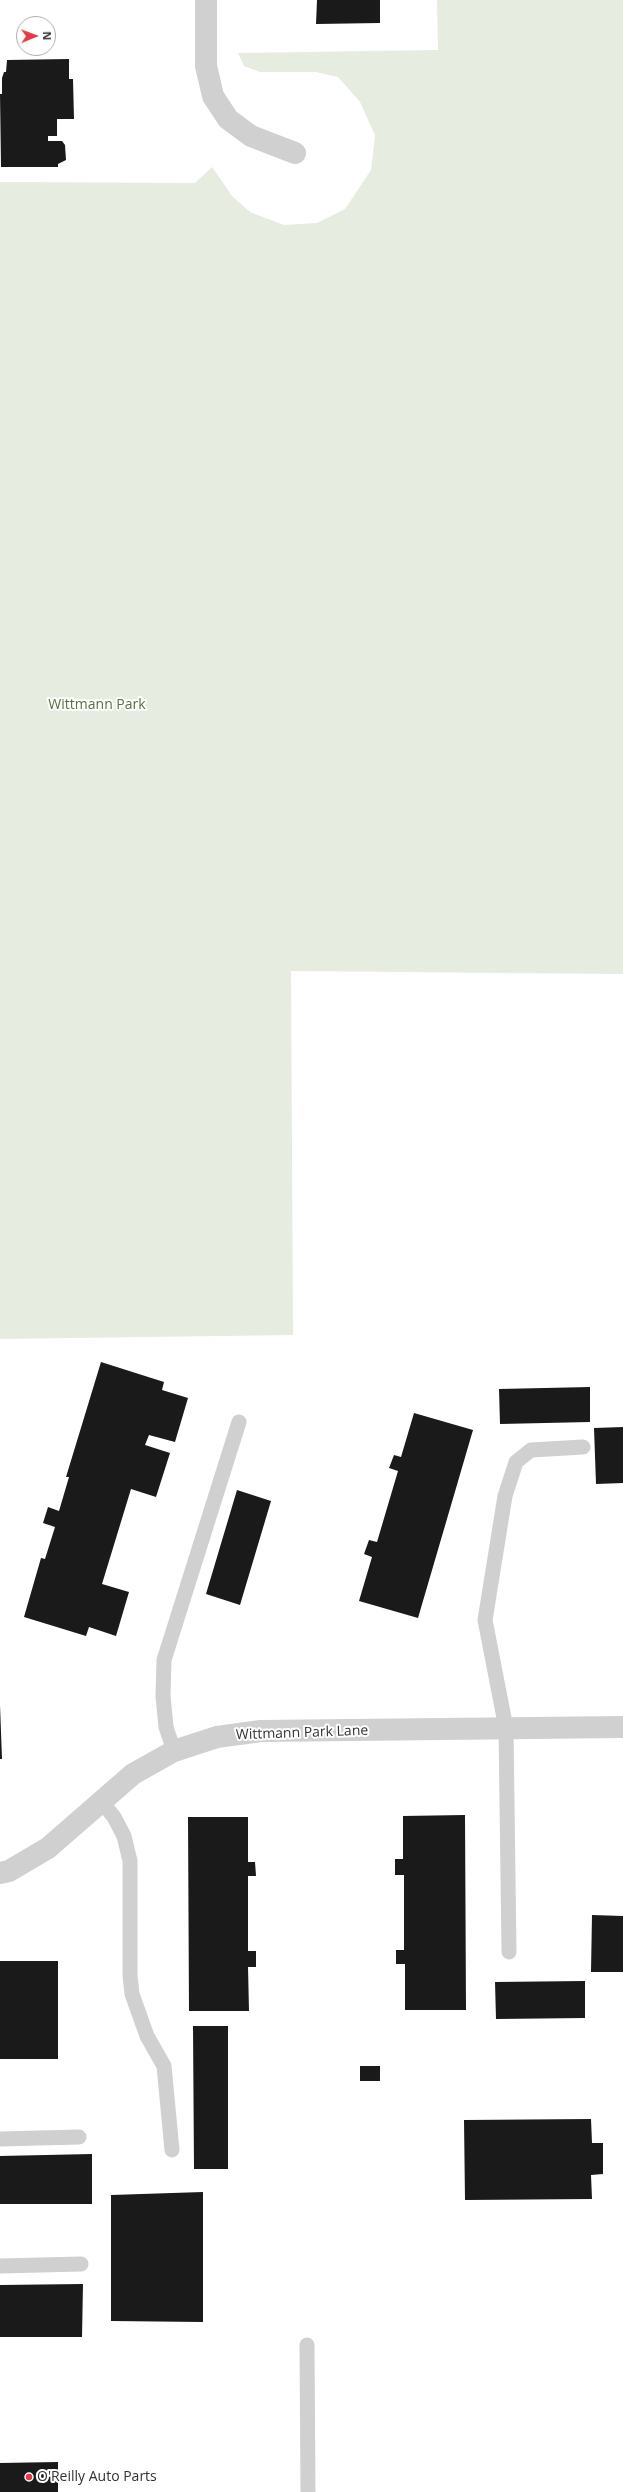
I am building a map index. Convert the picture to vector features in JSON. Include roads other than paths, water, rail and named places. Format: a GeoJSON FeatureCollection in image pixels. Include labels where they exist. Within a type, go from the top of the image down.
{"type":"FeatureCollection","features":[{"type":"Feature","properties":{"kind":"street"},"geometry":{"type":"LineString","coordinates":[[206,0],[206,66],[213,96],[228,119],[251,136],[295,153]]}},
{"type":"Feature","properties":{"kind":"street","name":"Wittmann Park Lane"},"geometry":{"type":"LineString","coordinates":[[0,1874],[9,1871],[48,1848],[133,1774],[174,1751],[217,1737],[261,1731],[623,1727]]}},
{"type":"Feature","properties":{"kind":"lane"},"geometry":{"type":"LineString","coordinates":[[174,1751],[165,1720],[163,1696],[164,1660],[240,1422]]}},
{"type":"Feature","properties":{"kind":"lane"},"geometry":{"type":"LineString","coordinates":[[508,1952],[506,1728],[485,1620],[505,1496],[516,1462],[531,1450],[583,1447]]}},
{"type":"Feature","properties":{"kind":"lane"},"geometry":{"type":"LineString","coordinates":[[102,1802],[114,1817],[124,1836],[130,1861],[132,1994],[147,2036],[164,2066],[172,2150]]}},
{"type":"Feature","properties":{"kind":"lane"},"geometry":{"type":"LineString","coordinates":[[0,2139],[80,2137]]}},
{"type":"Feature","properties":{"kind":"lane"},"geometry":{"type":"LineString","coordinates":[[0,2266],[80,2264]]}},
{"type":"Feature","properties":{"kind":"lane"},"geometry":{"type":"LineString","coordinates":[[307,2345],[308,2492]]}},
{"type":"Feature","properties":{"kind":"place","name":"O'Reilly Auto Parts"},"geometry":{"type":"Point","coordinates":[29,2477]}},
{"type":"Feature","properties":{"kind":"park label","name":"Wittmann Park"},"geometry":{"type":"Point","coordinates":[97,705]}}]}
